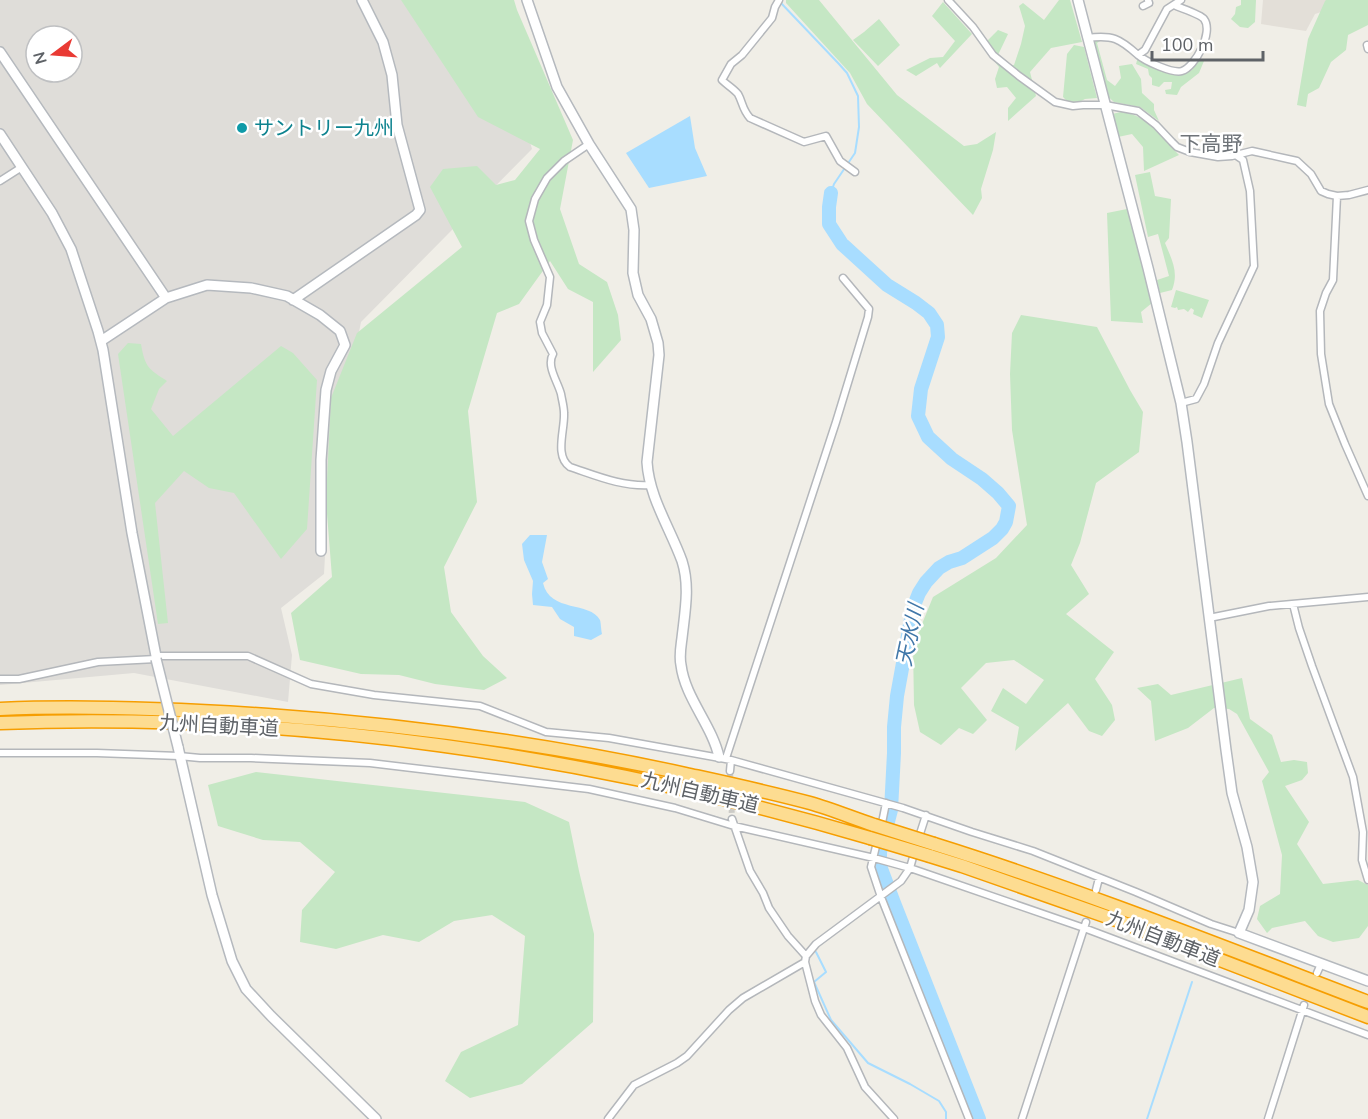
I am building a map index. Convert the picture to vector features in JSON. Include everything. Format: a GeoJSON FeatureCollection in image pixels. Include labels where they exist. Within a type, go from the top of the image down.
{"type":"FeatureCollection","features":[{"type":"Feature","properties":{"kind":"highway","name":"九州自動車道"},"geometry":{"type":"LineString","coordinates":[[0,709],[140,708],[322,719],[445,732],[627,761],[810,803],[874,825],[932,850],[962,866],[1116,920],[1368,1017]]}},
{"type":"Feature","properties":{"kind":"highway","name":"九州自動車道"},"geometry":{"type":"LineString","coordinates":[[0,723],[128,722],[287,729],[444,746],[625,776],[807,819],[870,837],[994,862],[1368,1002]]}},
{"type":"Feature","properties":{"kind":"street"},"geometry":{"type":"LineString","coordinates":[[293,300],[420,210],[397,125],[392,75],[383,42],[362,0]]}},
{"type":"Feature","properties":{"kind":"street"},"geometry":{"type":"LineString","coordinates":[[527,0],[557,87],[589,144],[631,209],[634,230],[633,273],[638,295],[651,319],[658,343],[659,367],[647,462],[648,474],[682,561],[686,578],[687,592],[680,652],[681,665],[692,698],[726,758],[730,771]]}},
{"type":"Feature","properties":{"kind":"street"},"geometry":{"type":"LineString","coordinates":[[779,0],[772,18],[742,55],[731,64],[722,80],[739,96],[744,111],[750,118],[804,142],[826,136],[840,161],[855,172]]}},
{"type":"Feature","properties":{"kind":"street"},"geometry":{"type":"LineString","coordinates":[[948,0],[973,27],[993,55],[1054,102],[1073,106],[1105,105],[1138,111],[1185,151],[1218,157],[1237,156],[1252,151],[1297,161],[1311,174],[1321,191],[1328,194],[1349,195],[1368,190]]}},
{"type":"Feature","properties":{"kind":"street"},"geometry":{"type":"LineString","coordinates":[[1078,0],[1181,403],[1232,793],[1247,847],[1253,882],[1249,910],[1239,933]]}},
{"type":"Feature","properties":{"kind":"street"},"geometry":{"type":"LineString","coordinates":[[1143,6],[1149,3],[1148,0]]}},
{"type":"Feature","properties":{"kind":"street"},"geometry":{"type":"LineString","coordinates":[[1138,55],[1145,50],[1167,9],[1181,0]]}},
{"type":"Feature","properties":{"kind":"street"},"geometry":{"type":"LineString","coordinates":[[1087,38],[1102,36],[1121,40],[1144,59],[1176,72],[1183,71],[1191,67],[1199,54],[1205,40],[1206,25],[1204,19],[1199,15],[1173,5]]}},
{"type":"Feature","properties":{"kind":"street"},"geometry":{"type":"LineString","coordinates":[[0,52],[166,298]]}},
{"type":"Feature","properties":{"kind":"street"},"geometry":{"type":"LineString","coordinates":[[0,134],[52,213],[71,249],[101,341],[132,533],[156,657],[212,895],[232,961],[246,989],[282,1028],[376,1119]]}},
{"type":"Feature","properties":{"kind":"street"},"geometry":{"type":"LineString","coordinates":[[589,144],[564,161],[547,178],[535,200],[529,220],[534,240],[550,277],[547,305],[540,322],[542,333],[553,354],[550,364],[561,393],[564,414],[561,452],[564,463],[570,467],[616,483],[651,485]]}},
{"type":"Feature","properties":{"kind":"street"},"geometry":{"type":"LineString","coordinates":[[1181,403],[1196,399],[1204,384],[1218,343],[1254,267],[1250,191],[1243,160],[1237,156]]}},
{"type":"Feature","properties":{"kind":"street"},"geometry":{"type":"LineString","coordinates":[[0,181],[22,167]]}},
{"type":"Feature","properties":{"kind":"street"},"geometry":{"type":"LineString","coordinates":[[1337,196],[1335,271],[1320,311],[1321,354],[1329,404],[1368,496]]}},
{"type":"Feature","properties":{"kind":"street"},"geometry":{"type":"LineString","coordinates":[[726,758],[868,317],[869,309],[843,278]]}},
{"type":"Feature","properties":{"kind":"street"},"geometry":{"type":"LineString","coordinates":[[101,341],[166,298],[207,285],[250,288],[287,296],[320,315],[340,331],[345,345],[331,371],[326,390],[321,460],[321,551]]}},
{"type":"Feature","properties":{"kind":"street"},"geometry":{"type":"LineString","coordinates":[[1209,618],[1269,606],[1368,597]]}},
{"type":"Feature","properties":{"kind":"street"},"geometry":{"type":"LineString","coordinates":[[1293,604],[1312,666],[1353,777],[1365,831],[1362,860],[1368,880]]}},
{"type":"Feature","properties":{"kind":"street"},"geometry":{"type":"LineString","coordinates":[[0,679],[19,679],[98,662],[156,657],[248,656],[311,684],[374,695],[480,706],[546,732],[609,738],[726,758],[926,815],[1033,851],[1211,924],[1239,933],[1319,968],[1368,981]]}},
{"type":"Feature","properties":{"kind":"street"},"geometry":{"type":"LineString","coordinates":[[0,753],[178,751],[200,758],[370,763],[589,789],[733,822],[910,868],[1085,925],[1368,1035]]}},
{"type":"Feature","properties":{"kind":"street"},"geometry":{"type":"LineString","coordinates":[[886,803],[871,867],[969,1119]]}},
{"type":"Feature","properties":{"kind":"street"},"geometry":{"type":"LineString","coordinates":[[608,1119],[634,1085],[687,1056],[743,998],[806,959],[816,944],[901,881],[910,868],[926,815]]}},
{"type":"Feature","properties":{"kind":"street"},"geometry":{"type":"LineString","coordinates":[[733,822],[750,871],[764,893],[769,908],[806,959],[820,1015],[847,1048],[865,1087],[894,1119]]}},
{"type":"Feature","properties":{"kind":"street"},"geometry":{"type":"LineString","coordinates":[[1096,890],[1099,878]]}},
{"type":"Feature","properties":{"kind":"street"},"geometry":{"type":"LineString","coordinates":[[1022,1119],[1085,925]]}},
{"type":"Feature","properties":{"kind":"street"},"geometry":{"type":"LineString","coordinates":[[1268,1119],[1303,1008]]}},
{"type":"Feature","properties":{"kind":"shaded area"},"geometry":{"type":"Polygon","coordinates":[[[0,0],[487,0],[532,149],[361,322],[329,483],[324,574],[281,608],[292,655],[288,702],[134,673],[0,685],[0,0]]]}},
{"type":"Feature","properties":{"kind":"shaded area"},"geometry":{"type":"Polygon","coordinates":[[[1263,0],[1359,0],[1315,14],[1306,31],[1261,24],[1263,0]]]}},
{"type":"Feature","properties":{"kind":"green space"},"geometry":{"type":"Polygon","coordinates":[[[401,0],[514,0],[573,140],[560,209],[579,264],[607,282],[618,315],[621,340],[593,372],[593,302],[568,289],[550,261],[519,304],[497,313],[468,411],[477,502],[444,567],[451,612],[483,656],[507,678],[484,690],[435,684],[399,675],[361,674],[300,660],[291,613],[332,577],[326,501],[331,398],[357,333],[462,247],[430,187],[443,169],[477,166],[496,185],[515,180],[540,149],[478,117],[401,0]]]}},
{"type":"Feature","properties":{"kind":"green space"},"geometry":{"type":"Polygon","coordinates":[[[786,0],[819,0],[897,95],[964,146],[977,144],[996,132],[981,189],[982,198],[973,215],[867,104],[850,73],[786,3],[786,0]]]}},
{"type":"Feature","properties":{"kind":"green space"},"geometry":{"type":"Polygon","coordinates":[[[1059,0],[1070,0],[1082,42],[1051,48],[1030,72],[1036,96],[1008,121],[1008,108],[1016,98],[1007,87],[997,88],[995,79],[999,67],[986,51],[986,42],[998,30],[1008,34],[998,55],[1000,62],[1006,66],[1014,65],[1025,26],[1019,6],[1023,3],[1044,20],[1059,0]]]}},
{"type":"Feature","properties":{"kind":"green space"},"geometry":{"type":"Polygon","coordinates":[[[1241,0],[1256,0],[1255,22],[1248,28],[1240,27],[1231,19],[1236,7],[1241,5],[1241,0]]]}},
{"type":"Feature","properties":{"kind":"green space"},"geometry":{"type":"Polygon","coordinates":[[[1326,0],[1368,0],[1368,25],[1348,35],[1346,50],[1331,62],[1319,88],[1308,94],[1306,107],[1297,105],[1308,39],[1326,0]]]}},
{"type":"Feature","properties":{"kind":"green space"},"geometry":{"type":"Polygon","coordinates":[[[943,2],[972,34],[940,68],[937,63],[916,76],[906,70],[930,58],[943,57],[955,41],[932,16],[943,2]]]}},
{"type":"Feature","properties":{"kind":"green space"},"geometry":{"type":"Polygon","coordinates":[[[879,19],[900,45],[878,66],[853,40],[879,19]]]}},
{"type":"Feature","properties":{"kind":"green space"},"geometry":{"type":"Polygon","coordinates":[[[1094,41],[1100,41],[1097,43],[1107,80],[1115,86],[1121,78],[1119,66],[1132,64],[1141,79],[1142,93],[1154,104],[1159,121],[1140,107],[1114,102],[1105,94],[1094,41]]]}},
{"type":"Feature","properties":{"kind":"green space"},"geometry":{"type":"Polygon","coordinates":[[[1074,45],[1084,47],[1097,98],[1085,99],[1075,104],[1069,103],[1063,97],[1067,54],[1074,45]]]}},
{"type":"Feature","properties":{"kind":"green space"},"geometry":{"type":"Polygon","coordinates":[[[1138,57],[1144,59],[1153,68],[1177,75],[1192,70],[1199,58],[1204,61],[1199,73],[1181,87],[1177,95],[1166,94],[1165,90],[1171,89],[1172,82],[1164,82],[1159,87],[1152,85],[1148,69],[1136,64],[1138,57]]]}},
{"type":"Feature","properties":{"kind":"green space"},"geometry":{"type":"Polygon","coordinates":[[[1130,113],[1146,122],[1179,155],[1144,171],[1143,147],[1132,134],[1118,137],[1112,114],[1130,113]]]}},
{"type":"Feature","properties":{"kind":"green space"},"geometry":{"type":"Polygon","coordinates":[[[1150,172],[1155,196],[1171,199],[1169,238],[1165,243],[1174,266],[1175,277],[1172,290],[1160,293],[1157,280],[1169,276],[1158,234],[1148,237],[1135,175],[1150,172]]]}},
{"type":"Feature","properties":{"kind":"green space"},"geometry":{"type":"Polygon","coordinates":[[[1127,209],[1152,303],[1141,312],[1143,323],[1111,321],[1107,213],[1127,209]]]}},
{"type":"Feature","properties":{"kind":"green space"},"geometry":{"type":"Polygon","coordinates":[[[1176,290],[1209,300],[1202,318],[1193,314],[1194,310],[1191,308],[1188,312],[1171,307],[1176,290]]]}},
{"type":"Feature","properties":{"kind":"green space"},"geometry":{"type":"Polygon","coordinates":[[[1021,315],[1097,327],[1143,412],[1139,452],[1096,483],[1080,543],[1071,565],[1089,594],[1066,614],[1114,652],[1095,679],[1112,705],[1115,720],[1102,736],[1089,731],[1068,703],[1015,751],[1019,727],[991,711],[1003,688],[1026,704],[1044,680],[1014,660],[986,663],[961,688],[987,720],[973,734],[959,728],[941,745],[920,732],[914,705],[913,646],[933,597],[996,558],[1027,525],[1012,430],[1010,374],[1012,333],[1021,315]]]}},
{"type":"Feature","properties":{"kind":"green space"},"geometry":{"type":"Polygon","coordinates":[[[128,343],[141,344],[149,367],[167,381],[159,389],[151,409],[173,436],[281,346],[293,353],[317,380],[307,529],[281,559],[234,493],[209,488],[184,471],[155,503],[168,623],[158,624],[118,354],[128,343]]]}},
{"type":"Feature","properties":{"kind":"green space"},"geometry":{"type":"Polygon","coordinates":[[[1242,678],[1250,719],[1272,735],[1281,762],[1294,760],[1307,762],[1308,773],[1302,780],[1285,786],[1309,822],[1297,844],[1323,884],[1358,880],[1368,885],[1368,926],[1359,938],[1333,942],[1318,936],[1305,921],[1272,928],[1267,933],[1257,919],[1260,906],[1280,894],[1282,855],[1262,781],[1269,772],[1237,714],[1229,709],[1214,708],[1188,728],[1155,741],[1151,701],[1137,688],[1158,684],[1171,695],[1242,678]]]}},
{"type":"Feature","properties":{"kind":"green space"},"geometry":{"type":"Polygon","coordinates":[[[256,772],[525,802],[569,822],[594,934],[593,1022],[522,1084],[470,1098],[445,1081],[461,1052],[518,1025],[525,936],[492,915],[454,921],[419,942],[383,935],[336,949],[300,942],[302,910],[335,872],[300,842],[263,840],[218,826],[208,785],[256,772]]]}},
{"type":"Feature","properties":{"kind":"water"},"geometry":{"type":"Polygon","coordinates":[[[690,116],[695,148],[707,176],[649,188],[626,153],[690,116]]]}},
{"type":"Feature","properties":{"kind":"water"},"geometry":{"type":"Polygon","coordinates":[[[530,535],[547,535],[542,562],[548,579],[543,583],[547,592],[561,603],[595,614],[600,620],[602,634],[591,640],[574,636],[574,627],[560,619],[552,607],[533,605],[533,581],[524,560],[522,544],[530,535]]]}},
{"type":"Feature","properties":{"kind":"waterway"},"geometry":{"type":"LineString","coordinates":[[780,2],[847,73],[858,96],[859,127],[855,153],[834,184],[831,193]]}},
{"type":"Feature","properties":{"kind":"waterway","name":"天水川"},"geometry":{"type":"LineString","coordinates":[[831,193],[829,224],[842,244],[887,285],[929,313],[937,325],[938,337],[921,389],[918,416],[928,437],[952,459],[982,479],[1009,506],[1002,529],[993,538],[962,558],[939,568],[926,582],[913,608],[897,696],[891,810],[880,852],[880,866],[979,1119]]}},
{"type":"Feature","properties":{"kind":"waterway"},"geometry":{"type":"LineString","coordinates":[[816,952],[826,972],[814,982],[831,1020],[868,1063],[939,1101],[946,1112],[946,1119]]}},
{"type":"Feature","properties":{"kind":"waterway"},"geometry":{"type":"LineString","coordinates":[[1147,1119],[1192,982]]}},
{"type":"Feature","properties":{"kind":"tunnel"},"geometry":{"type":"LineString","coordinates":[[730,771],[732,819]]}},
{"type":"Feature","properties":{"kind":"place","name":"サントリー九州"},"geometry":{"type":"Point","coordinates":[242,128]}},
{"type":"Feature","properties":{"kind":"district","name":"下高野"},"geometry":{"type":"Point","coordinates":[1211,144]}}]}
